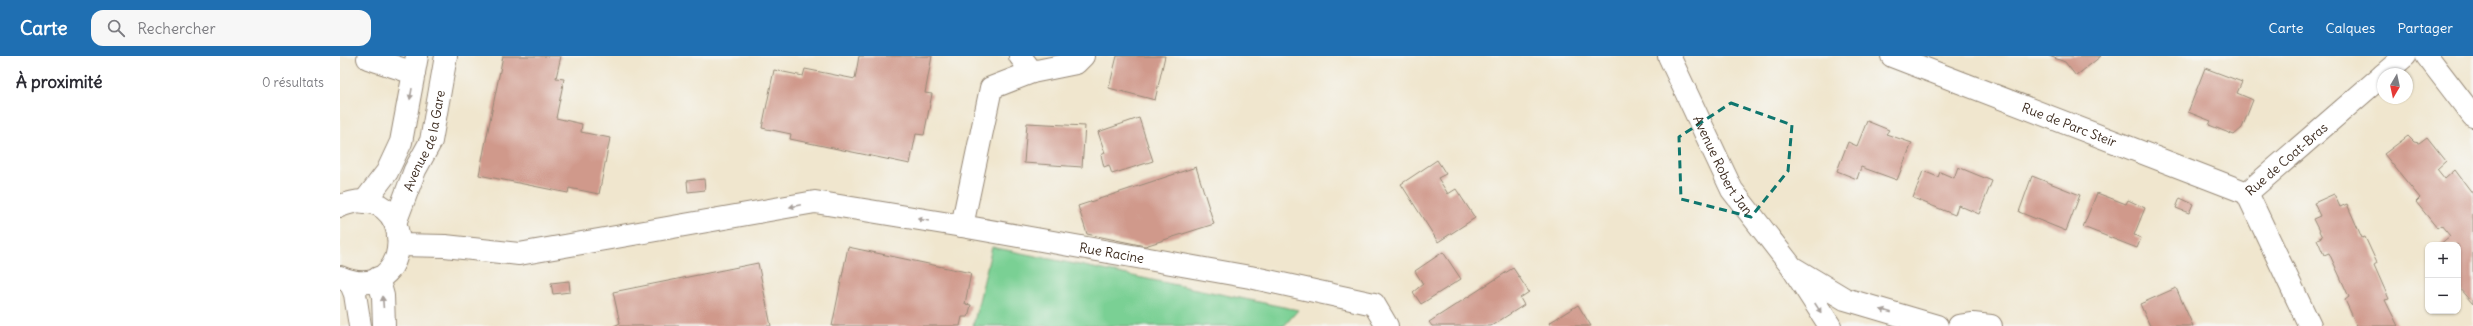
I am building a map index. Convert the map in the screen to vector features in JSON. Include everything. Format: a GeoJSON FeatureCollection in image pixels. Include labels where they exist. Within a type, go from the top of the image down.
{"type":"FeatureCollection","features":[{"type":"Feature","properties":{"kind":"street"},"geometry":{"type":"LineString","coordinates":[[369,56],[368,58],[416,65]]}},
{"type":"Feature","properties":{"kind":"street","name":"Avenue de la Gare"},"geometry":{"type":"LineString","coordinates":[[395,223],[415,170],[431,141],[446,56]]}},
{"type":"Feature","properties":{"kind":"street"},"geometry":{"type":"LineString","coordinates":[[962,226],[991,88],[1026,64],[1076,64],[1083,56]]}},
{"type":"Feature","properties":{"kind":"street","name":"Avenue Robert Jan"},"geometry":{"type":"LineString","coordinates":[[1670,56],[1732,190],[1791,266],[1830,326]]}},
{"type":"Feature","properties":{"kind":"street","name":"Rue de Parc Steir"},"geometry":{"type":"LineString","coordinates":[[1892,56],[2247,193]]}},
{"type":"Feature","properties":{"kind":"street","name":"Rue de Coat-Bras"},"geometry":{"type":"LineString","coordinates":[[2391,68],[2405,56]]}},
{"type":"Feature","properties":{"kind":"street"},"geometry":{"type":"LineString","coordinates":[[2427,56],[2473,116]]}},
{"type":"Feature","properties":{"kind":"street","name":"Avenue de la Gare"},"geometry":{"type":"LineString","coordinates":[[364,202],[386,172],[401,142],[416,65]]}},
{"type":"Feature","properties":{"kind":"street","name":"Rue de Coat-Bras"},"geometry":{"type":"LineString","coordinates":[[2310,326],[2247,193],[2377,80]]}},
{"type":"Feature","properties":{"kind":"street"},"geometry":{"type":"LineString","coordinates":[[340,206],[350,202],[364,202],[383,208],[395,223],[400,244],[393,264],[378,278],[364,282],[345,280]]}},
{"type":"Feature","properties":{"kind":"street","name":"Rue Racine"},"geometry":{"type":"LineString","coordinates":[[400,244],[444,246],[519,254],[815,202],[962,226],[1250,277],[1374,304],[1387,326]]}},
{"type":"Feature","properties":{"kind":"street","name":"Avenue Robert Jan"},"geometry":{"type":"LineString","coordinates":[[1791,266],[1845,299],[1937,326]]}},
{"type":"Feature","properties":{"kind":"street"},"geometry":{"type":"LineString","coordinates":[[378,278],[383,296],[384,326]]}},
{"type":"Feature","properties":{"kind":"street"},"geometry":{"type":"LineString","coordinates":[[345,280],[355,294],[360,326]]}},
{"type":"Feature","properties":{"kind":"street"},"geometry":{"type":"LineString","coordinates":[[1959,326],[1973,324],[1991,326]]}},
{"type":"Feature","properties":{"kind":"highlighted area"},"geometry":{"type":"Polygon","coordinates":[[[1731,103],[1792,125],[1788,171],[1751,217],[1681,199],[1679,137],[1731,103]]]}},
{"type":"Feature","properties":{"kind":"green space"},"geometry":{"type":"Polygon","coordinates":[[[992,247],[1298,310],[1284,326],[973,326],[992,247]]]}},
{"type":"Feature","properties":{"kind":"building"},"geometry":{"type":"Polygon","coordinates":[[[503,56],[561,56],[556,78],[564,79],[556,118],[582,124],[581,132],[610,138],[599,194],[569,188],[568,193],[479,175],[503,56]]]}},
{"type":"Feature","properties":{"kind":"building"},"geometry":{"type":"Polygon","coordinates":[[[859,56],[932,56],[925,93],[932,94],[924,135],[916,134],[910,164],[790,139],[791,134],[762,128],[774,70],[803,76],[805,69],[855,79],[859,56]]]}},
{"type":"Feature","properties":{"kind":"building"},"geometry":{"type":"Polygon","coordinates":[[[1117,56],[1165,56],[1155,100],[1109,88],[1117,56]]]}},
{"type":"Feature","properties":{"kind":"building"},"geometry":{"type":"Polygon","coordinates":[[[2049,56],[2101,56],[2076,76],[2065,62],[2049,56]]]}},
{"type":"Feature","properties":{"kind":"building"},"geometry":{"type":"Polygon","coordinates":[[[2205,68],[2242,82],[2237,93],[2253,100],[2242,128],[2234,135],[2209,125],[2211,121],[2188,112],[2205,68]]]}},
{"type":"Feature","properties":{"kind":"building"},"geometry":{"type":"Polygon","coordinates":[[[1139,118],[1153,161],[1112,174],[1109,165],[1104,167],[1101,155],[1105,153],[1098,132],[1139,118]]]}},
{"type":"Feature","properties":{"kind":"building"},"geometry":{"type":"Polygon","coordinates":[[[1867,121],[1889,130],[1886,134],[1912,143],[1897,180],[1861,167],[1857,179],[1837,171],[1848,142],[1857,146],[1867,121]]]}},
{"type":"Feature","properties":{"kind":"building"},"geometry":{"type":"Polygon","coordinates":[[[1027,123],[1085,126],[1082,167],[1024,163],[1027,123]]]}},
{"type":"Feature","properties":{"kind":"building"},"geometry":{"type":"Polygon","coordinates":[[[2408,136],[2414,142],[2419,143],[2427,137],[2446,161],[2437,169],[2445,179],[2455,170],[2473,194],[2473,304],[2461,290],[2461,242],[2443,242],[2450,236],[2441,225],[2437,228],[2416,202],[2420,198],[2384,154],[2408,136]]]}},
{"type":"Feature","properties":{"kind":"building"},"geometry":{"type":"Polygon","coordinates":[[[1437,160],[1446,174],[1438,178],[1448,194],[1456,189],[1475,218],[1438,242],[1401,184],[1437,160]]]}},
{"type":"Feature","properties":{"kind":"building"},"geometry":{"type":"Polygon","coordinates":[[[1196,167],[1214,224],[1145,246],[1087,234],[1078,206],[1196,167]]]}},
{"type":"Feature","properties":{"kind":"building"},"geometry":{"type":"Polygon","coordinates":[[[1958,167],[1992,181],[1979,214],[1958,205],[1955,215],[1913,198],[1923,171],[1938,177],[1940,172],[1954,178],[1958,167]]]}},
{"type":"Feature","properties":{"kind":"building"},"geometry":{"type":"Polygon","coordinates":[[[2032,176],[2080,195],[2066,231],[2019,212],[2032,176]]]}},
{"type":"Feature","properties":{"kind":"building"},"geometry":{"type":"Polygon","coordinates":[[[704,179],[705,190],[688,192],[687,181],[704,179]]]}},
{"type":"Feature","properties":{"kind":"building"},"geometry":{"type":"Polygon","coordinates":[[[2097,193],[2126,204],[2128,200],[2145,208],[2134,235],[2141,238],[2137,248],[2083,227],[2097,193]]]}},
{"type":"Feature","properties":{"kind":"building"},"geometry":{"type":"Polygon","coordinates":[[[2334,194],[2340,207],[2347,204],[2362,238],[2365,237],[2377,263],[2374,265],[2389,299],[2385,300],[2398,326],[2357,326],[2345,300],[2349,297],[2341,279],[2329,253],[2324,255],[2317,239],[2322,237],[2313,219],[2320,216],[2314,203],[2334,194]]]}},
{"type":"Feature","properties":{"kind":"building"},"geometry":{"type":"Polygon","coordinates":[[[2180,198],[2193,204],[2189,213],[2176,208],[2180,198]]]}},
{"type":"Feature","properties":{"kind":"building"},"geometry":{"type":"Polygon","coordinates":[[[848,247],[971,273],[965,304],[971,305],[968,317],[962,317],[960,326],[832,326],[848,247]]]}},
{"type":"Feature","properties":{"kind":"building"},"geometry":{"type":"Polygon","coordinates":[[[1443,252],[1461,279],[1421,304],[1413,292],[1423,284],[1415,271],[1443,252]]]}},
{"type":"Feature","properties":{"kind":"building"},"geometry":{"type":"Polygon","coordinates":[[[758,263],[771,326],[614,326],[620,323],[613,292],[758,263]]]}},
{"type":"Feature","properties":{"kind":"building"},"geometry":{"type":"Polygon","coordinates":[[[1513,268],[1529,292],[1520,298],[1524,305],[1491,326],[1432,326],[1429,322],[1513,268]]]}},
{"type":"Feature","properties":{"kind":"building"},"geometry":{"type":"Polygon","coordinates":[[[569,281],[570,292],[553,294],[551,283],[569,281]]]}},
{"type":"Feature","properties":{"kind":"building"},"geometry":{"type":"Polygon","coordinates":[[[2176,288],[2193,326],[2150,326],[2140,304],[2176,288]]]}},
{"type":"Feature","properties":{"kind":"building"},"geometry":{"type":"Polygon","coordinates":[[[1578,305],[1591,326],[1551,326],[1549,323],[1578,305]]]}}]}
